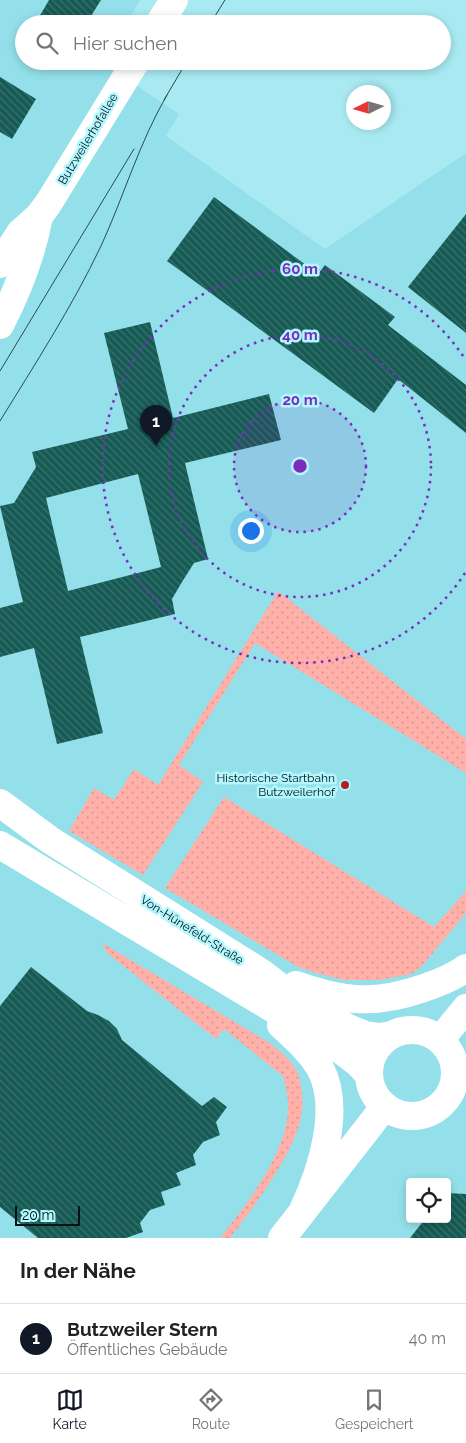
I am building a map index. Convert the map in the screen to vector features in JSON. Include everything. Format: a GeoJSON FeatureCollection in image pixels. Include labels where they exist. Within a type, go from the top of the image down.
{"type":"FeatureCollection","features":[{"type":"Feature","properties":{"kind":"street"},"geometry":{"type":"LineString","coordinates":[[165,15],[174,0]]}},
{"type":"Feature","properties":{"kind":"street","name":"Butzweilerhofallee"},"geometry":{"type":"LineString","coordinates":[[0,264],[20,233],[39,216],[130,70]]}},
{"type":"Feature","properties":{"kind":"street","name":"Butzweilerhofallee"},"geometry":{"type":"LineString","coordinates":[[0,325],[16,293],[28,261],[39,216]]}},
{"type":"Feature","properties":{"kind":"street","name":"Von-Hünefeld-Straße"},"geometry":{"type":"LineString","coordinates":[[0,804],[50,840],[262,973],[284,990],[348,1028],[365,1035],[379,1037],[392,1035]]}},
{"type":"Feature","properties":{"kind":"street","name":"Von-Hünefeld-Straße"},"geometry":{"type":"LineString","coordinates":[[0,845],[348,1054],[358,1062],[369,1076]]}},
{"type":"Feature","properties":{"kind":"street"},"geometry":{"type":"LineString","coordinates":[[262,973],[331,996],[357,1000],[376,1000],[405,995],[434,985],[466,968]]}},
{"type":"Feature","properties":{"kind":"street"},"geometry":{"type":"LineString","coordinates":[[224,980],[274,1018],[303,1046],[320,1068],[324,1078],[330,1109],[327,1136],[318,1173],[303,1210]]}},
{"type":"Feature","properties":{"kind":"street"},"geometry":{"type":"LineString","coordinates":[[440,1040],[466,1008]]}},
{"type":"Feature","properties":{"kind":"street"},"geometry":{"type":"LineString","coordinates":[[408,1030],[426,1031],[440,1040],[449,1050],[455,1068],[455,1081],[459,1096],[441,1104],[432,1112],[420,1116],[408,1116],[385,1106],[377,1098],[369,1076],[371,1061],[378,1046],[392,1035],[408,1030]]}},
{"type":"Feature","properties":{"kind":"street"},"geometry":{"type":"LineString","coordinates":[[282,1238],[385,1106]]}},
{"type":"Feature","properties":{"kind":"shaded area"},"geometry":{"type":"Polygon","coordinates":[[[0,0],[140,0],[131,15],[15,15],[15,70],[113,70],[179,114],[166,136],[325,249],[466,153],[466,1238],[0,1238],[0,0]]]}},
{"type":"Feature","properties":{"kind":"shaded area"},"geometry":{"type":"Polygon","coordinates":[[[278,591],[466,739],[466,773],[255,643],[179,765],[203,782],[143,875],[69,831],[94,788],[114,800],[134,769],[158,785],[278,591]]]}},
{"type":"Feature","properties":{"kind":"shaded area"},"geometry":{"type":"Polygon","coordinates":[[[224,797],[434,927],[466,891],[466,913],[422,966],[412,974],[380,980],[344,980],[298,967],[165,888],[224,797]]]}},
{"type":"Feature","properties":{"kind":"shaded area"},"geometry":{"type":"Polygon","coordinates":[[[102,943],[268,1042],[288,1059],[297,1072],[301,1088],[302,1112],[297,1132],[272,1180],[230,1238],[220,1238],[265,1175],[282,1139],[287,1121],[288,1103],[283,1076],[224,1029],[216,1039],[107,953],[102,943]]]}},
{"type":"Feature","properties":{"kind":"building"},"geometry":{"type":"Polygon","coordinates":[[[49,0],[101,0],[92,15],[40,15],[49,0]]]}},
{"type":"Feature","properties":{"kind":"building"},"geometry":{"type":"Polygon","coordinates":[[[0,77],[36,99],[12,139],[0,132],[0,77]]]}},
{"type":"Feature","properties":{"kind":"building"},"geometry":{"type":"Polygon","coordinates":[[[214,197],[318,274],[325,265],[395,317],[388,325],[466,385],[466,433],[398,379],[374,413],[167,261],[214,197]]]}},
{"type":"Feature","properties":{"kind":"building"},"geometry":{"type":"Polygon","coordinates":[[[466,214],[466,333],[408,287],[466,214]]]}},
{"type":"Feature","properties":{"kind":"building"},"geometry":{"type":"Polygon","coordinates":[[[150,322],[173,418],[269,394],[281,440],[185,463],[208,559],[194,563],[182,582],[172,599],[175,614],[80,637],[103,733],[57,744],[34,648],[0,657],[0,608],[23,602],[0,506],[14,503],[36,467],[32,452],[128,429],[104,333],[150,322]],[[138,474],[46,498],[68,591],[161,567],[138,474]]]}},
{"type":"Feature","properties":{"kind":"building"},"geometry":{"type":"Polygon","coordinates":[[[31,967],[87,1011],[109,1021],[117,1029],[122,1040],[202,1106],[214,1097],[227,1107],[216,1122],[220,1135],[203,1142],[193,1155],[196,1165],[176,1173],[181,1185],[161,1192],[165,1205],[150,1210],[140,1223],[143,1232],[126,1238],[38,1238],[0,1207],[0,1006],[31,967]]]}},
{"type":"Feature","properties":{"kind":"building"},"geometry":{"type":"Polygon","coordinates":[[[451,1193],[466,1194],[466,1238],[410,1238],[422,1223],[451,1223],[451,1193]]]}},
{"type":"Feature","properties":{"kind":"tram line"},"geometry":{"type":"LineString","coordinates":[[216,15],[225,0]]}},
{"type":"Feature","properties":{"kind":"tram line"},"geometry":{"type":"LineString","coordinates":[[164,100],[182,70]]}},
{"type":"Feature","properties":{"kind":"tram line"},"geometry":{"type":"LineString","coordinates":[[0,421],[53,335],[90,269],[148,132],[167,95]]}},
{"type":"Feature","properties":{"kind":"tram line"},"geometry":{"type":"LineString","coordinates":[[0,371],[134,149]]}},
{"type":"Feature","properties":{"kind":"place","name":"Butzweiler Stern"},"geometry":{"type":"Point","coordinates":[156,446]}},
{"type":"Feature","properties":{"kind":"place","name":"Historische Startbahn Butzweilerhof"},"geometry":{"type":"Point","coordinates":[345,785]}}]}
